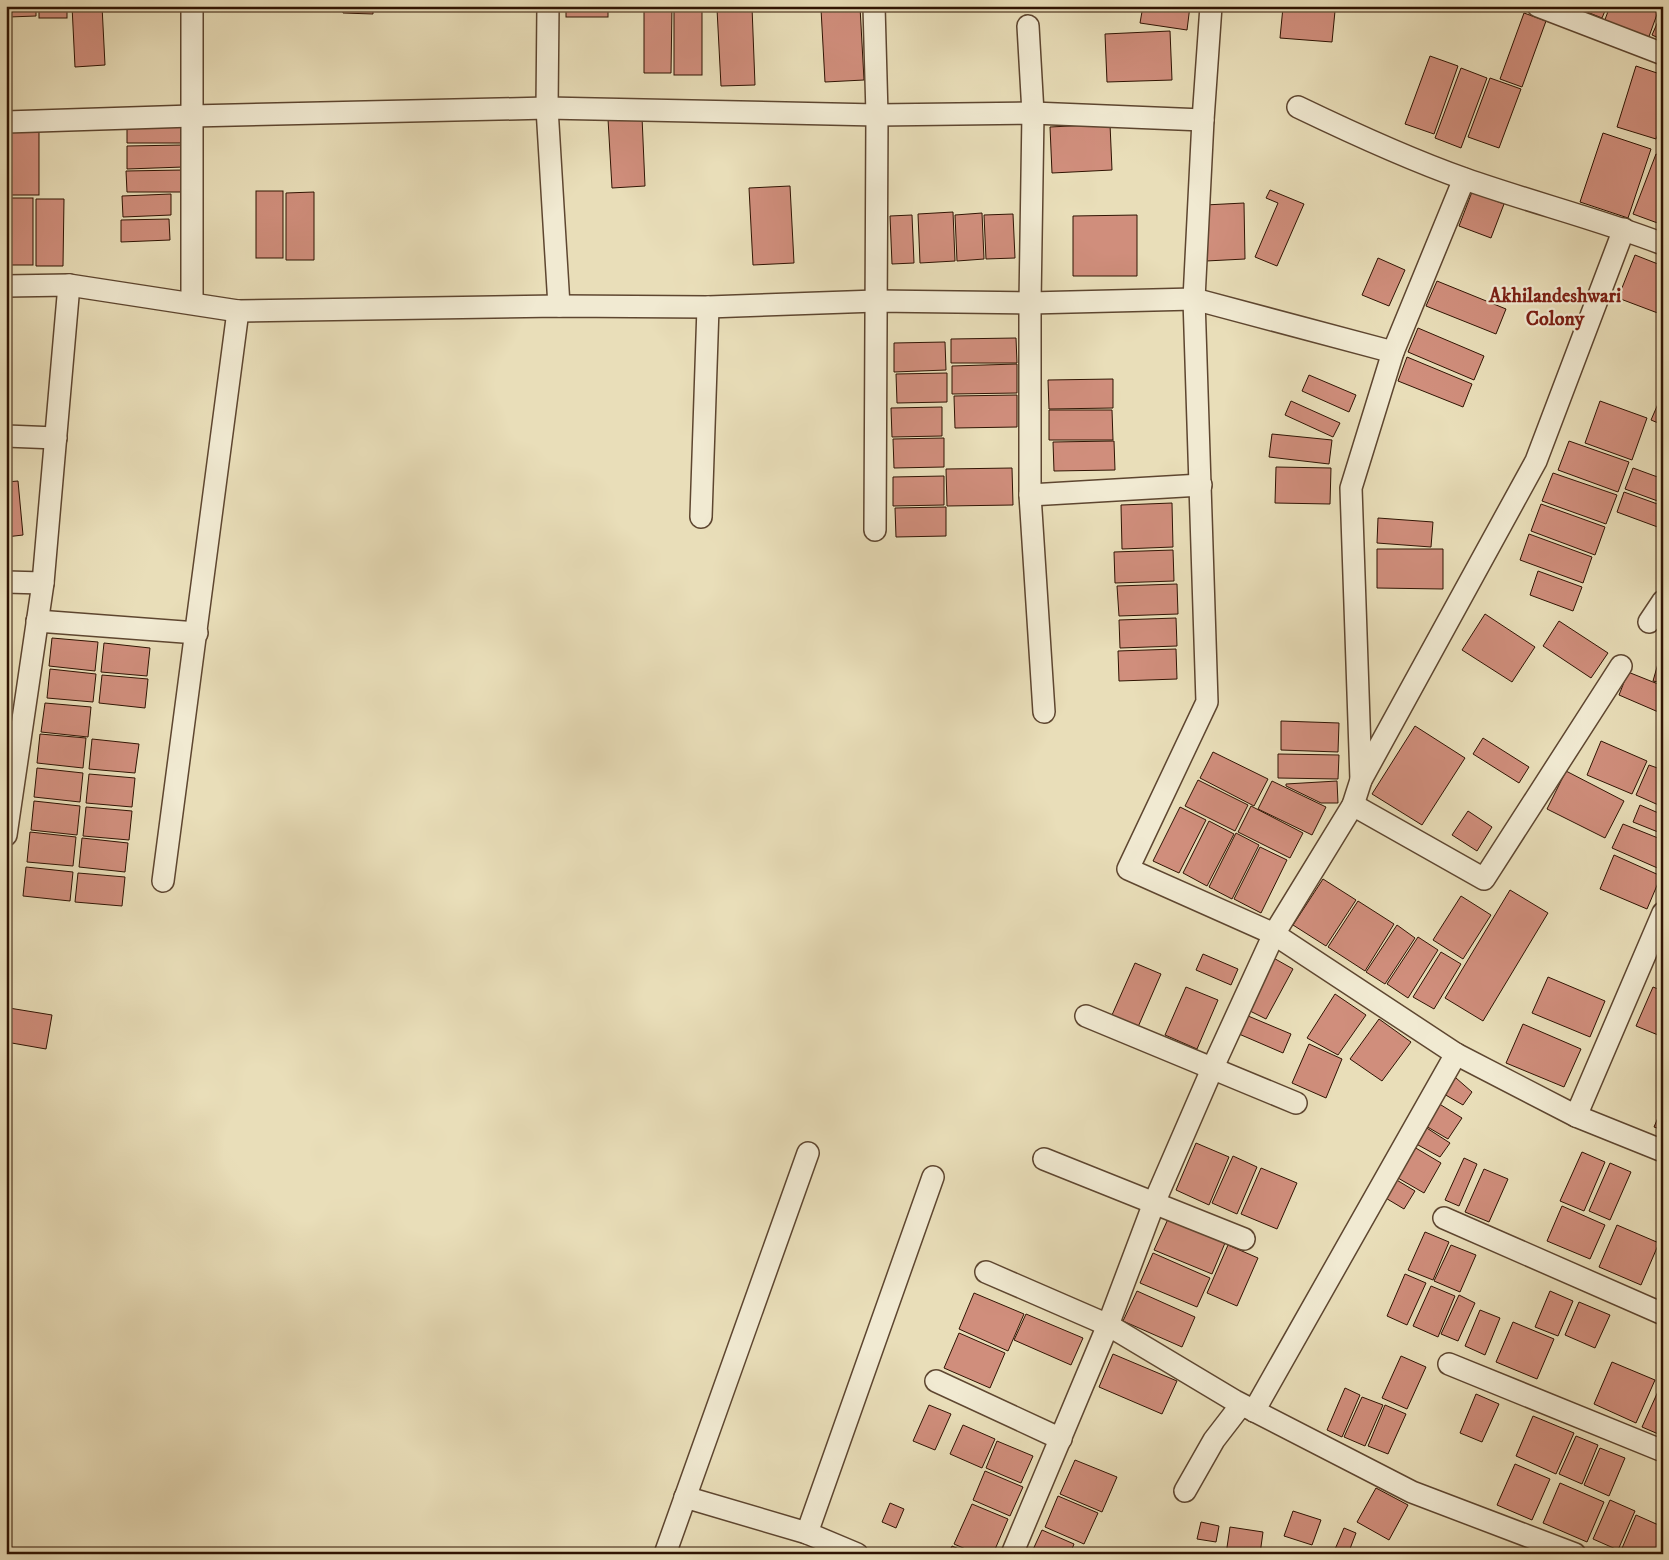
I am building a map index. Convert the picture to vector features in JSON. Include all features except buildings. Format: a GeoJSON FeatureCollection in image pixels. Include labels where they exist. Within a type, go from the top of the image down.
{"type":"FeatureCollection","features":[{"type":"Feature","properties":{"kind":"street"},"geometry":{"type":"LineString","coordinates":[[192,6],[192,302]]}},
{"type":"Feature","properties":{"kind":"street"},"geometry":{"type":"LineString","coordinates":[[548,6],[547,108],[559,306]]}},
{"type":"Feature","properties":{"kind":"street"},"geometry":{"type":"LineString","coordinates":[[874,6],[877,115],[875,530]]}},
{"type":"Feature","properties":{"kind":"street"},"geometry":{"type":"LineString","coordinates":[[1211,6],[1194,299],[1208,702],[1128,869],[1274,934],[1456,1054],[1576,1116],[1663,1152]]}},
{"type":"Feature","properties":{"kind":"street"},"geometry":{"type":"LineString","coordinates":[[1538,6],[1663,54]]}},
{"type":"Feature","properties":{"kind":"street"},"geometry":{"type":"LineString","coordinates":[[1028,26],[1033,113],[1030,303],[1030,495],[1044,712]]}},
{"type":"Feature","properties":{"kind":"street"},"geometry":{"type":"LineString","coordinates":[[1298,106],[1354,133],[1464,179],[1624,229],[1663,244]]}},
{"type":"Feature","properties":{"kind":"street"},"geometry":{"type":"LineString","coordinates":[[6,122],[547,108],[877,115],[1033,113],[1203,120]]}},
{"type":"Feature","properties":{"kind":"street"},"geometry":{"type":"LineString","coordinates":[[1361,780],[1351,488],[1393,352],[1464,179]]}},
{"type":"Feature","properties":{"kind":"street"},"geometry":{"type":"LineString","coordinates":[[1012,1554],[1108,1325],[1154,1203],[1274,934],[1353,805],[1361,780],[1536,461],[1624,229]]}},
{"type":"Feature","properties":{"kind":"street"},"geometry":{"type":"LineString","coordinates":[[6,286],[69,285],[238,310],[559,306],[708,307],[876,301],[1030,303],[1194,299],[1393,352]]}},
{"type":"Feature","properties":{"kind":"street"},"geometry":{"type":"LineString","coordinates":[[6,835],[43,583],[69,285]]}},
{"type":"Feature","properties":{"kind":"street"},"geometry":{"type":"LineString","coordinates":[[701,517],[708,307]]}},
{"type":"Feature","properties":{"kind":"street"},"geometry":{"type":"LineString","coordinates":[[163,881],[238,310]]}},
{"type":"Feature","properties":{"kind":"street"},"geometry":{"type":"LineString","coordinates":[[6,436],[56,438]]}},
{"type":"Feature","properties":{"kind":"street"},"geometry":{"type":"LineString","coordinates":[[1030,495],[1201,485]]}},
{"type":"Feature","properties":{"kind":"street"},"geometry":{"type":"LineString","coordinates":[[6,582],[43,583]]}},
{"type":"Feature","properties":{"kind":"street"},"geometry":{"type":"LineString","coordinates":[[1649,622],[1663,601]]}},
{"type":"Feature","properties":{"kind":"street"},"geometry":{"type":"LineString","coordinates":[[37,621],[197,633]]}},
{"type":"Feature","properties":{"kind":"street"},"geometry":{"type":"LineString","coordinates":[[1353,805],[1484,879],[1621,666]]}},
{"type":"Feature","properties":{"kind":"street"},"geometry":{"type":"LineString","coordinates":[[1576,1116],[1663,913]]}},
{"type":"Feature","properties":{"kind":"street"},"geometry":{"type":"LineString","coordinates":[[1086,1016],[1214,1067],[1296,1103]]}},
{"type":"Feature","properties":{"kind":"street"},"geometry":{"type":"LineString","coordinates":[[1184,1491],[1214,1440],[1248,1408],[1456,1054]]}},
{"type":"Feature","properties":{"kind":"street"},"geometry":{"type":"LineString","coordinates":[[665,1554],[808,1153]]}},
{"type":"Feature","properties":{"kind":"street"},"geometry":{"type":"LineString","coordinates":[[1044,1159],[1244,1239]]}},
{"type":"Feature","properties":{"kind":"street"},"geometry":{"type":"LineString","coordinates":[[807,1534],[933,1177]]}},
{"type":"Feature","properties":{"kind":"street"},"geometry":{"type":"LineString","coordinates":[[1444,1218],[1663,1314]]}},
{"type":"Feature","properties":{"kind":"street"},"geometry":{"type":"LineString","coordinates":[[986,1272],[1108,1325],[1248,1408],[1412,1492],[1575,1554]]}},
{"type":"Feature","properties":{"kind":"street"},"geometry":{"type":"LineString","coordinates":[[1449,1364],[1663,1451]]}},
{"type":"Feature","properties":{"kind":"street"},"geometry":{"type":"LineString","coordinates":[[936,1381],[1061,1438]]}},
{"type":"Feature","properties":{"kind":"street"},"geometry":{"type":"LineString","coordinates":[[685,1497],[807,1534],[857,1554]]}},
{"type":"Feature","properties":{"kind":"district","name":"Akhilandeshwari Colony"},"geometry":{"type":"Point","coordinates":[1555,306]}}]}
